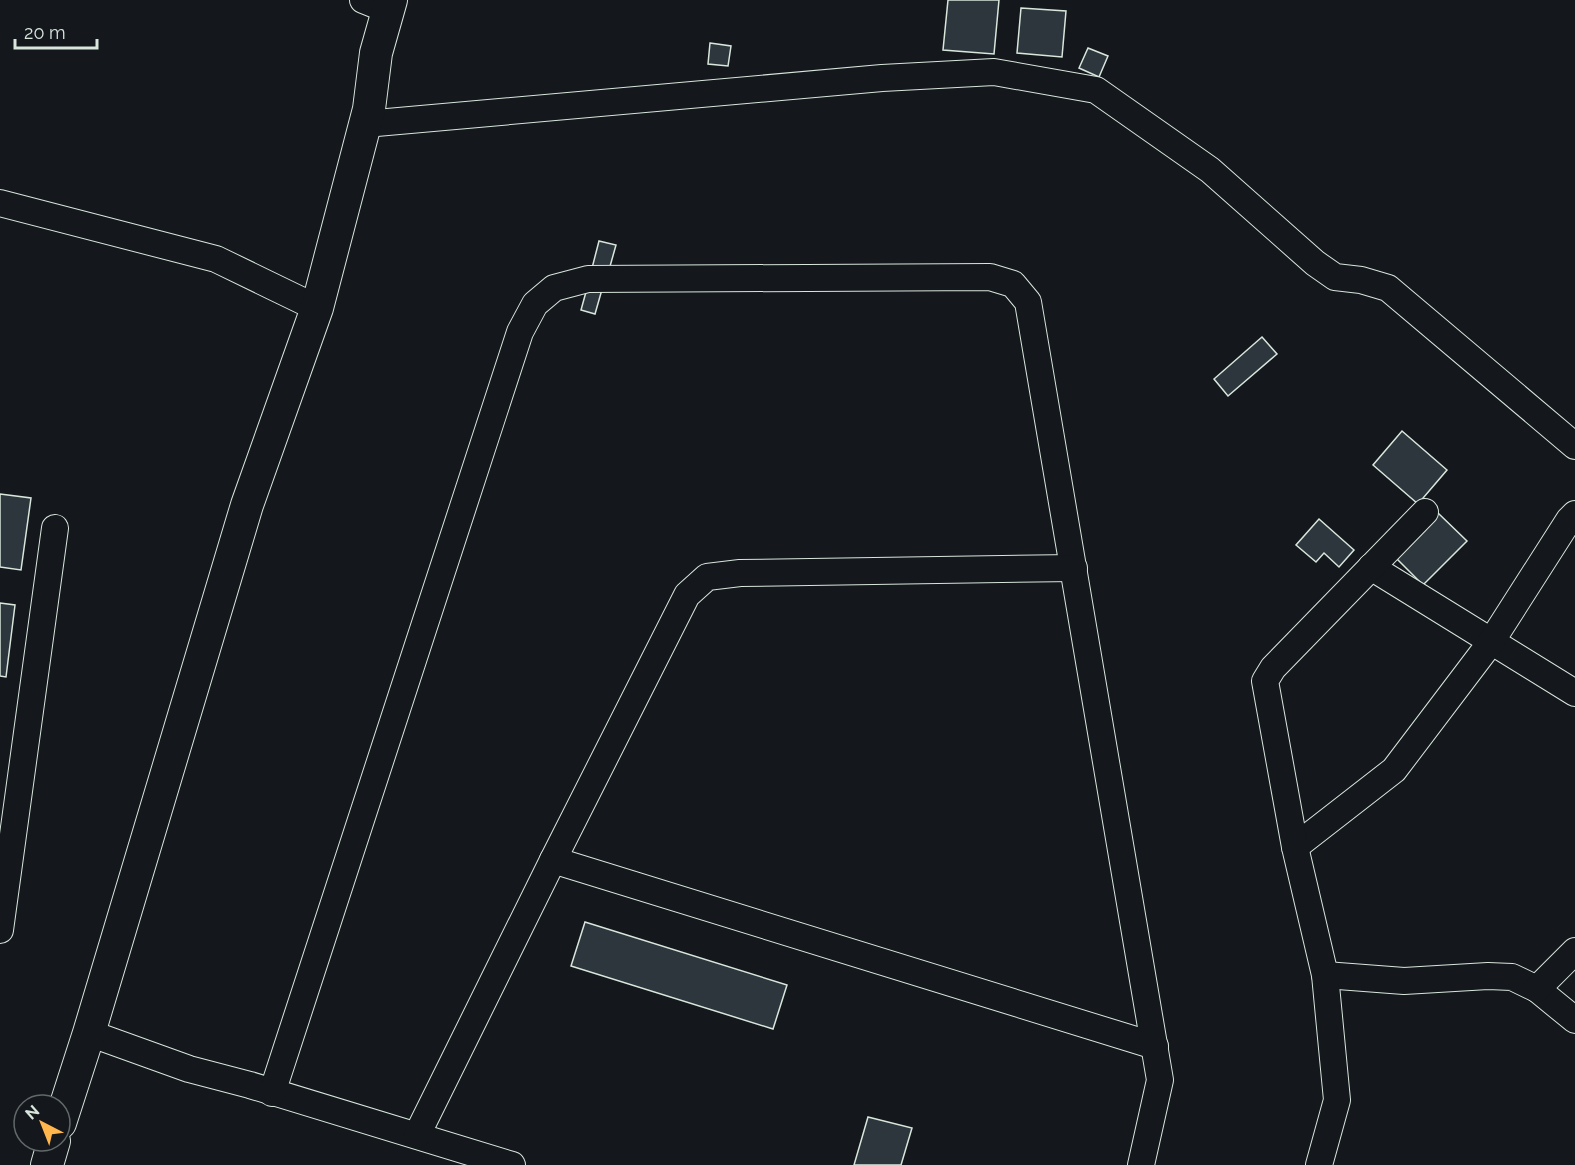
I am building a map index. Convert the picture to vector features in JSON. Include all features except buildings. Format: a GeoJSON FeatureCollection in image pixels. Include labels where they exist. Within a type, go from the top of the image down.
{"type":"FeatureCollection","features":[{"type":"Feature","properties":{"kind":"street"},"geometry":{"type":"LineString","coordinates":[[70,1093],[247,505],[317,308],[369,109],[381,3]]}},
{"type":"Feature","properties":{"kind":"street"},"geometry":{"type":"LineString","coordinates":[[365,124],[882,78],[983,72],[1096,90],[1210,170],[1315,263],[1335,277],[1361,280],[1388,288],[1575,446]]}},
{"type":"Feature","properties":{"kind":"street"},"geometry":{"type":"LineString","coordinates":[[0,203],[216,259],[317,308]]}},
{"type":"Feature","properties":{"kind":"street"},"geometry":{"type":"LineString","coordinates":[[272,1093],[520,332],[535,304],[554,288],[588,279],[990,277],[1013,284],[1028,302],[1074,568],[1160,1080],[1142,1165]]}},
{"type":"Feature","properties":{"kind":"street"},"geometry":{"type":"LineString","coordinates":[[1319,1165],[1337,1100],[1325,975],[1294,847],[1265,681],[1273,668],[1425,512]]}},
{"type":"Feature","properties":{"kind":"street"},"geometry":{"type":"LineString","coordinates":[[1294,847],[1394,770],[1567,543],[1575,514]]}},
{"type":"Feature","properties":{"kind":"street"},"geometry":{"type":"LineString","coordinates":[[0,930],[55,528]]}},
{"type":"Feature","properties":{"kind":"street"},"geometry":{"type":"LineString","coordinates":[[1371,567],[1575,693]]}},
{"type":"Feature","properties":{"kind":"street"},"geometry":{"type":"LineString","coordinates":[[417,1135],[687,595],[707,577],[740,573],[1074,568]]}},
{"type":"Feature","properties":{"kind":"street"},"geometry":{"type":"LineString","coordinates":[[553,860],[1155,1046]]}},
{"type":"Feature","properties":{"kind":"street"},"geometry":{"type":"LineString","coordinates":[[1537,990],[1575,951]]}},
{"type":"Feature","properties":{"kind":"street"},"geometry":{"type":"LineString","coordinates":[[1325,975],[1404,981],[1488,976],[1512,977],[1537,990],[1575,1020]]}},
{"type":"Feature","properties":{"kind":"street"},"geometry":{"type":"LineString","coordinates":[[89,1033],[189,1069],[512,1165]]}}]}
